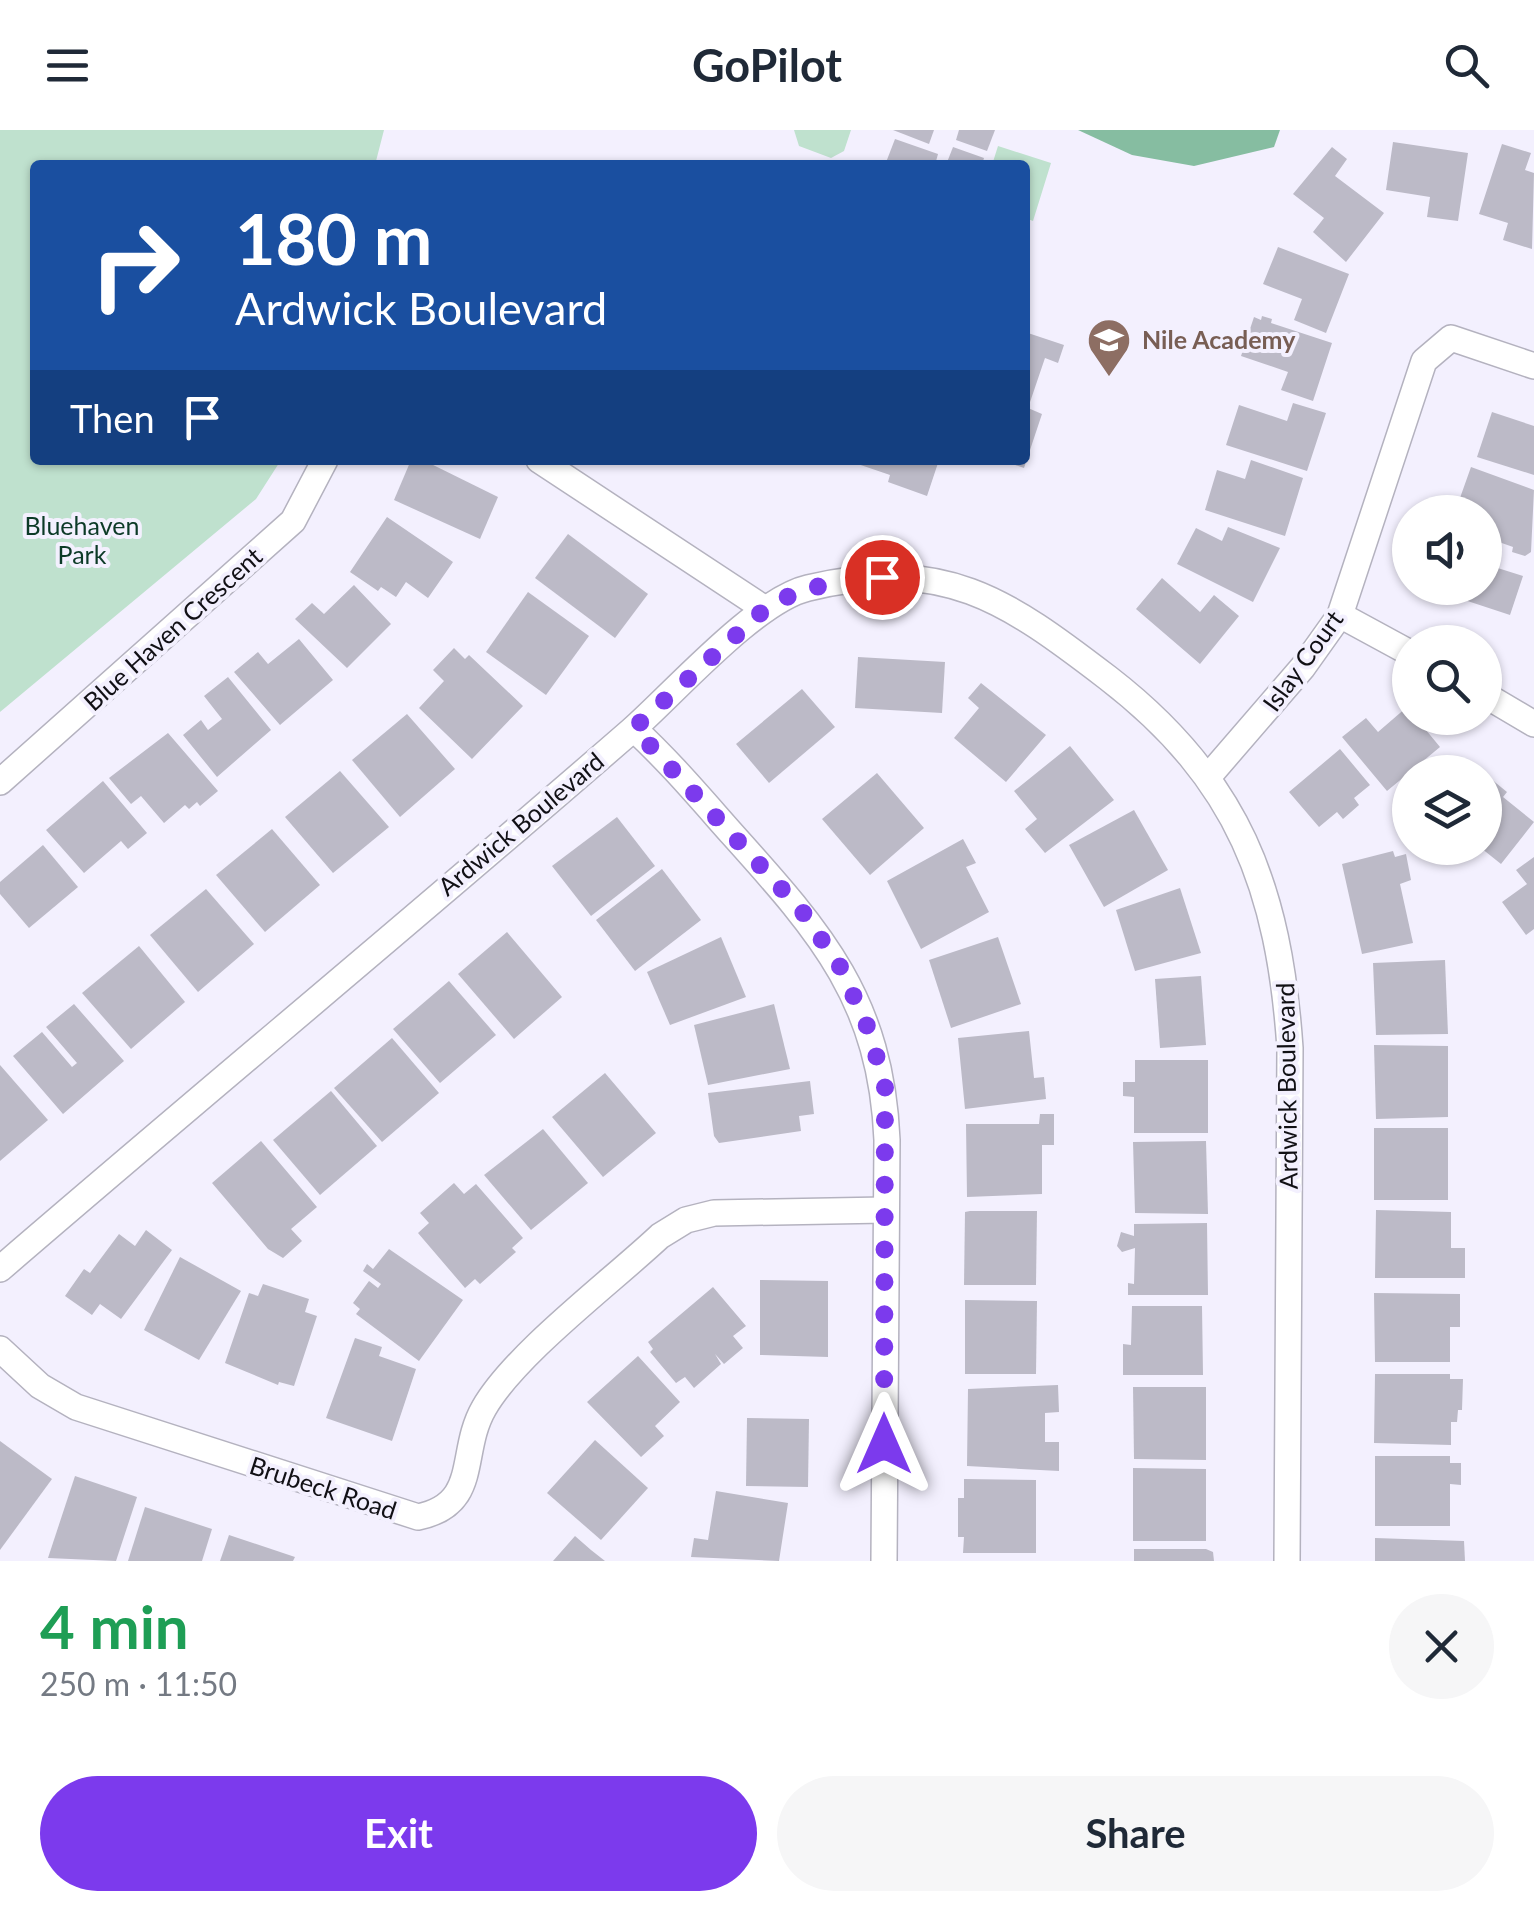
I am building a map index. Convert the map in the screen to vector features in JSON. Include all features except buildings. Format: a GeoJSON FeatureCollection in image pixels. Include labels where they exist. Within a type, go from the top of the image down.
{"type":"FeatureCollection","features":[{"type":"Feature","properties":{"kind":"street","name":"Islay Court"},"geometry":{"type":"LineString","coordinates":[[1208,778],[1303,667],[1340,614],[1424,361],[1451,338],[1534,366]]}},
{"type":"Feature","properties":{"kind":"street","name":"Blue Haven Crescent"},"geometry":{"type":"LineString","coordinates":[[0,782],[293,521],[322,465]]}},
{"type":"Feature","properties":{"kind":"street"},"geometry":{"type":"LineString","coordinates":[[547,465],[765,609]]}},
{"type":"Feature","properties":{"kind":"street","name":"Ardwick Boulevard"},"geometry":{"type":"LineString","coordinates":[[0,1269],[634,728],[765,609],[802,589],[882,577],[918,578],[984,594],[1030,619],[1133,698],[1181,742],[1208,778],[1255,861],[1285,974],[1290,1048],[1287,1561]]}},
{"type":"Feature","properties":{"kind":"street"},"geometry":{"type":"LineString","coordinates":[[1340,614],[1392,643]]}},
{"type":"Feature","properties":{"kind":"street"},"geometry":{"type":"LineString","coordinates":[[1502,705],[1534,724]]}},
{"type":"Feature","properties":{"kind":"street"},"geometry":{"type":"LineString","coordinates":[[634,728],[802,911],[841,968],[867,1026],[885,1084],[884,1561]]}},
{"type":"Feature","properties":{"kind":"street","name":"Brubeck Road"},"geometry":{"type":"LineString","coordinates":[[0,1350],[40,1386],[76,1407],[418,1516],[441,1512],[458,1497],[476,1420],[497,1386],[660,1236],[686,1220],[714,1214],[885,1210]]}},
{"type":"Feature","properties":{"kind":"green space","name":"Bluehaven Park"},"geometry":{"type":"Polygon","coordinates":[[[0,130],[384,130],[376,160],[30,160],[30,465],[278,465],[256,499],[0,712],[0,130]]]}},
{"type":"Feature","properties":{"kind":"green space"},"geometry":{"type":"Polygon","coordinates":[[[794,130],[851,130],[844,151],[831,158],[799,146],[794,130]]]}},
{"type":"Feature","properties":{"kind":"green space"},"geometry":{"type":"Polygon","coordinates":[[[1078,130],[1280,130],[1274,147],[1194,166],[1132,155],[1078,130]]]}},
{"type":"Feature","properties":{"kind":"green space"},"geometry":{"type":"Polygon","coordinates":[[[998,146],[1051,163],[1033,221],[1030,160],[994,160],[998,146]]]}},
{"type":"Feature","properties":{"kind":"place","name":"Nile Academy"},"geometry":{"type":"Point","coordinates":[1109,378]}},
{"type":"Feature","properties":{"kind":"route"},"geometry":{"type":"LineString","coordinates":[[882,577],[802,589],[765,609],[634,728],[802,911],[841,968],[867,1026],[885,1084],[884,1444]]}}]}
